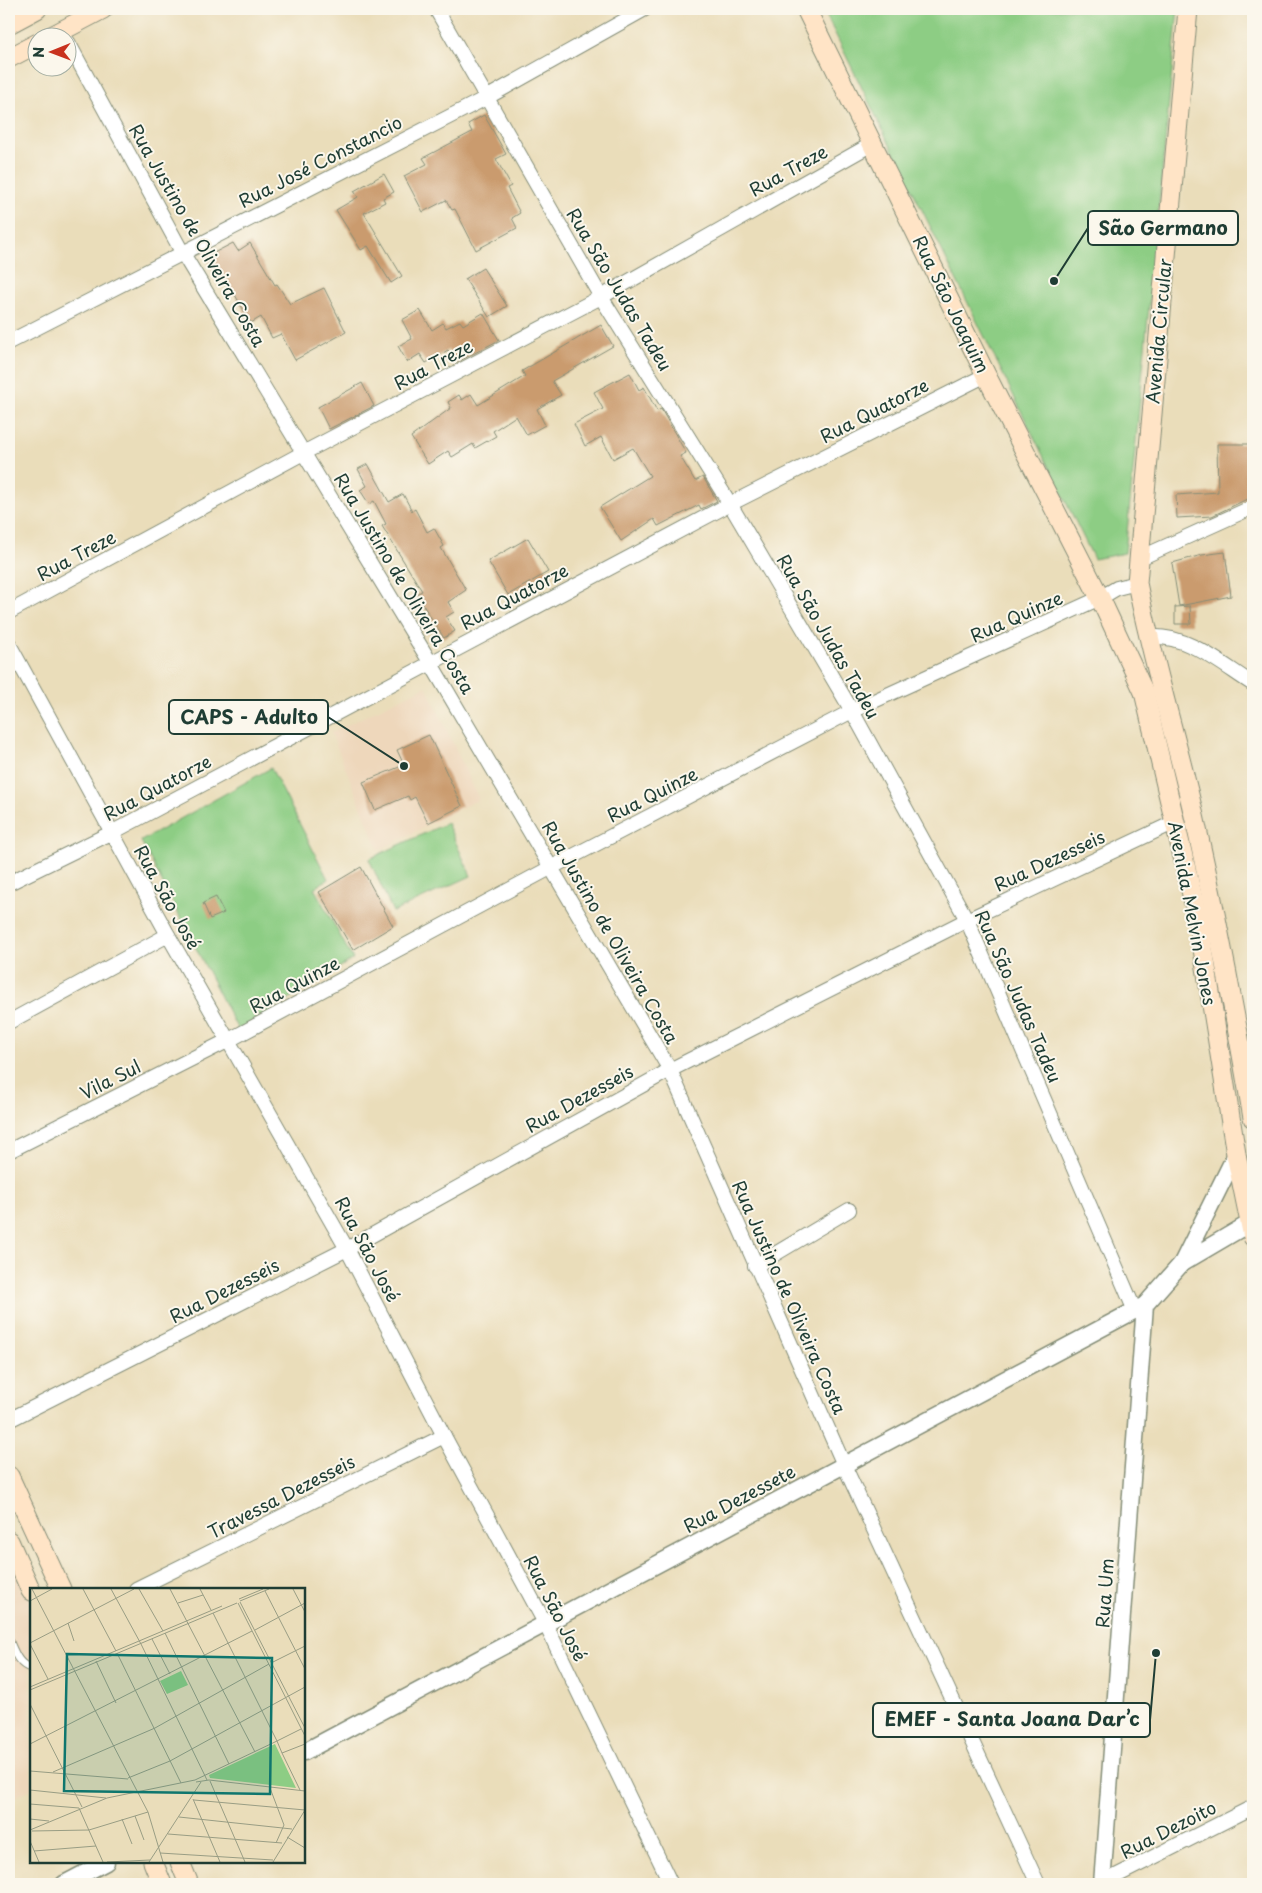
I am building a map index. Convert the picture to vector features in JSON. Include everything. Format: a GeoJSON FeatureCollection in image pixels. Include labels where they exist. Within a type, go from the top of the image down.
{"type":"FeatureCollection","features":[{"type":"Feature","properties":{"kind":"main road"},"geometry":{"type":"LineString","coordinates":[[9,24],[37,9]]}},
{"type":"Feature","properties":{"kind":"main road"},"geometry":{"type":"LineString","coordinates":[[74,28],[103,9]]}},
{"type":"Feature","properties":{"kind":"main road","name":"Rua São Joaquim"},"geometry":{"type":"LineString","coordinates":[[806,9],[986,375],[1100,598]]}},
{"type":"Feature","properties":{"kind":"main road","name":"Avenida Circular"},"geometry":{"type":"LineString","coordinates":[[1138,584],[1138,559],[1188,9]]}},
{"type":"Feature","properties":{"kind":"main road"},"geometry":{"type":"LineString","coordinates":[[9,58],[28,48]]}},
{"type":"Feature","properties":{"kind":"main road","name":"Avenida Melvin Jones"},"geometry":{"type":"LineString","coordinates":[[1138,584],[1148,637],[1195,820],[1235,1012],[1253,1118]]}},
{"type":"Feature","properties":{"kind":"main road","name":"Avenida Melvin Jones"},"geometry":{"type":"LineString","coordinates":[[1100,598],[1144,692],[1199,924],[1236,1154],[1252,1227]]}},
{"type":"Feature","properties":{"kind":"main road"},"geometry":{"type":"LineString","coordinates":[[9,1476],[61,1588]]}},
{"type":"Feature","properties":{"kind":"main road"},"geometry":{"type":"LineString","coordinates":[[9,1541],[30,1589]]}},
{"type":"Feature","properties":{"kind":"main road"},"geometry":{"type":"LineString","coordinates":[[152,1863],[162,1884]]}},
{"type":"Feature","properties":{"kind":"main road"},"geometry":{"type":"LineString","coordinates":[[180,1863],[190,1884]]}},
{"type":"Feature","properties":{"kind":"street","name":"Rua São Judas Tadeu"},"geometry":{"type":"LineString","coordinates":[[436,9],[601,297],[730,504],[852,712],[967,920],[1140,1308]]}},
{"type":"Feature","properties":{"kind":"street","name":"Rua José Constancio"},"geometry":{"type":"LineString","coordinates":[[9,342],[486,98],[645,9]]}},
{"type":"Feature","properties":{"kind":"street","name":"Rua Justino de Oliveira Costa"},"geometry":{"type":"LineString","coordinates":[[78,69],[182,252],[305,452],[552,867],[670,1070],[844,1465],[1038,1884]]}},
{"type":"Feature","properties":{"kind":"street","name":"Rua Treze"},"geometry":{"type":"LineString","coordinates":[[9,612],[305,452],[601,297],[872,144]]}},
{"type":"Feature","properties":{"kind":"street","name":"Rua Quatorze"},"geometry":{"type":"LineString","coordinates":[[9,883],[111,833],[730,504],[986,375]]}},
{"type":"Feature","properties":{"kind":"street"},"geometry":{"type":"LineString","coordinates":[[1138,559],[1253,507]]}},
{"type":"Feature","properties":{"kind":"street"},"geometry":{"type":"LineString","coordinates":[[1100,598],[1117,588],[1138,584]]}},
{"type":"Feature","properties":{"kind":"street","name":"Rua Quinze"},"geometry":{"type":"LineString","coordinates":[[229,1040],[552,867],[852,712],[1100,598]]}},
{"type":"Feature","properties":{"kind":"street"},"geometry":{"type":"LineString","coordinates":[[1148,637],[1174,638],[1190,644],[1253,684]]}},
{"type":"Feature","properties":{"kind":"street","name":"Rua São José"},"geometry":{"type":"LineString","coordinates":[[9,644],[111,833],[347,1249],[444,1436],[545,1623],[671,1884]]}},
{"type":"Feature","properties":{"kind":"street","name":"Rua Dezesseis"},"geometry":{"type":"LineString","coordinates":[[9,1420],[347,1249],[670,1070],[967,920],[1175,822]]}},
{"type":"Feature","properties":{"kind":"street"},"geometry":{"type":"LineString","coordinates":[[9,1022],[168,935]]}},
{"type":"Feature","properties":{"kind":"street","name":"Vila Sul"},"geometry":{"type":"LineString","coordinates":[[9,1151],[229,1040]]}},
{"type":"Feature","properties":{"kind":"street","name":"Rua Dezessete"},"geometry":{"type":"LineString","coordinates":[[305,1751],[1140,1308],[1182,1263],[1236,1154]]}},
{"type":"Feature","properties":{"kind":"street"},"geometry":{"type":"LineString","coordinates":[[756,1266],[849,1210]]}},
{"type":"Feature","properties":{"kind":"street","name":"Rua Dezessete"},"geometry":{"type":"LineString","coordinates":[[1182,1263],[1252,1227]]}},
{"type":"Feature","properties":{"kind":"street","name":"Rua Um"},"geometry":{"type":"LineString","coordinates":[[1102,1884],[1140,1308]]}},
{"type":"Feature","properties":{"kind":"street","name":"Travessa Dezesseis"},"geometry":{"type":"LineString","coordinates":[[138,1588],[444,1436]]}},
{"type":"Feature","properties":{"kind":"street","name":"Rua Dezoito"},"geometry":{"type":"LineString","coordinates":[[1102,1884],[1253,1807]]}},
{"type":"Feature","properties":{"kind":"street"},"geometry":{"type":"LineString","coordinates":[[64,1884],[104,1863]]}},
{"type":"Feature","properties":{"kind":"lane"},"geometry":{"type":"LineString","coordinates":[[9,1640],[18,1659],[24,1666],[30,1668]]}},
{"type":"Feature","properties":{"kind":"shaded area"},"geometry":{"type":"Polygon","coordinates":[[[426,686],[479,799],[379,850],[331,733],[426,686]]]}},
{"type":"Feature","properties":{"kind":"shaded area"},"geometry":{"type":"Polygon","coordinates":[[[9,1550],[30,1600],[30,1790],[9,1800],[9,1550]]]}},
{"type":"Feature","properties":{"kind":"green space"},"geometry":{"type":"Polygon","coordinates":[[[823,9],[1178,9],[1125,553],[1094,559],[823,9]]]}},
{"type":"Feature","properties":{"kind":"green space"},"geometry":{"type":"Polygon","coordinates":[[[271,768],[328,879],[314,888],[353,959],[238,1030],[141,841],[271,768]]]}},
{"type":"Feature","properties":{"kind":"green space"},"geometry":{"type":"Polygon","coordinates":[[[447,823],[471,876],[393,912],[369,859],[447,823]]]}},
{"type":"Feature","properties":{"kind":"building"},"geometry":{"type":"Polygon","coordinates":[[[484,115],[506,154],[496,159],[511,186],[507,188],[520,213],[512,218],[517,228],[476,250],[455,209],[452,210],[446,200],[423,212],[404,176],[427,164],[423,158],[472,132],[468,124],[484,115]]]}},
{"type":"Feature","properties":{"kind":"building"},"geometry":{"type":"Polygon","coordinates":[[[384,174],[394,192],[383,198],[385,202],[364,213],[402,276],[391,283],[368,246],[361,250],[336,210],[358,197],[354,191],[384,174]]]}},
{"type":"Feature","properties":{"kind":"building"},"geometry":{"type":"Polygon","coordinates":[[[233,243],[238,251],[250,243],[275,285],[277,284],[290,304],[324,288],[346,332],[295,360],[281,334],[272,338],[261,317],[251,323],[226,279],[220,283],[206,257],[233,243]]]}},
{"type":"Feature","properties":{"kind":"building"},"geometry":{"type":"Polygon","coordinates":[[[483,268],[507,306],[489,317],[465,279],[483,268]]]}},
{"type":"Feature","properties":{"kind":"building"},"geometry":{"type":"Polygon","coordinates":[[[420,310],[432,330],[443,323],[446,328],[460,321],[463,325],[483,313],[499,340],[456,363],[448,350],[426,363],[420,354],[407,362],[398,346],[412,339],[402,320],[420,310]]]}},
{"type":"Feature","properties":{"kind":"building"},"geometry":{"type":"Polygon","coordinates":[[[601,325],[613,346],[552,381],[561,395],[537,409],[545,425],[527,435],[516,416],[493,431],[496,436],[475,448],[473,444],[452,457],[448,451],[428,464],[411,437],[451,408],[448,402],[459,395],[462,400],[471,394],[478,405],[525,376],[522,371],[601,325]]]}},
{"type":"Feature","properties":{"kind":"building"},"geometry":{"type":"Polygon","coordinates":[[[630,373],[639,390],[644,387],[657,411],[661,409],[686,453],[680,456],[695,481],[703,477],[717,501],[701,509],[699,505],[658,526],[654,519],[621,541],[600,507],[650,476],[633,448],[613,459],[601,437],[585,446],[574,424],[603,409],[594,392],[630,373]]]}},
{"type":"Feature","properties":{"kind":"building"},"geometry":{"type":"Polygon","coordinates":[[[362,383],[374,406],[329,429],[318,407],[362,383]]]}},
{"type":"Feature","properties":{"kind":"building"},"geometry":{"type":"Polygon","coordinates":[[[1217,444],[1253,444],[1253,498],[1212,516],[1177,518],[1176,495],[1218,492],[1217,444]]]}},
{"type":"Feature","properties":{"kind":"building"},"geometry":{"type":"Polygon","coordinates":[[[368,464],[389,502],[403,494],[412,511],[415,509],[427,532],[434,528],[444,546],[441,548],[466,590],[448,602],[454,612],[446,617],[455,631],[444,638],[416,594],[422,591],[382,526],[386,524],[374,501],[369,504],[360,490],[367,486],[358,469],[368,464]]]}},
{"type":"Feature","properties":{"kind":"building"},"geometry":{"type":"Polygon","coordinates":[[[528,538],[548,572],[508,595],[488,561],[528,538]]]}},
{"type":"Feature","properties":{"kind":"building"},"geometry":{"type":"Polygon","coordinates":[[[1225,552],[1231,596],[1179,606],[1172,563],[1202,555],[1225,552]]]}},
{"type":"Feature","properties":{"kind":"building"},"geometry":{"type":"Polygon","coordinates":[[[1190,606],[1191,624],[1175,624],[1175,607],[1190,606]]]}},
{"type":"Feature","properties":{"kind":"building"},"geometry":{"type":"Polygon","coordinates":[[[429,735],[462,806],[428,823],[415,797],[410,800],[408,796],[375,810],[363,782],[404,765],[397,750],[429,735]]]}},
{"type":"Feature","properties":{"kind":"building"},"geometry":{"type":"Polygon","coordinates":[[[361,867],[393,926],[353,950],[319,892],[361,867]]]}},
{"type":"Feature","properties":{"kind":"building"},"geometry":{"type":"Polygon","coordinates":[[[216,897],[224,913],[210,919],[203,903],[216,897]]]}},
{"type":"Feature","properties":{"kind":"place","name":"São Germano"},"geometry":{"type":"Point","coordinates":[1054,281]}},
{"type":"Feature","properties":{"kind":"place","name":"CAPS - Adulto"},"geometry":{"type":"Point","coordinates":[404,766]}},
{"type":"Feature","properties":{"kind":"place","name":"EMEF - Santa Joana Dar’c"},"geometry":{"type":"Point","coordinates":[1156,1653]}}]}
